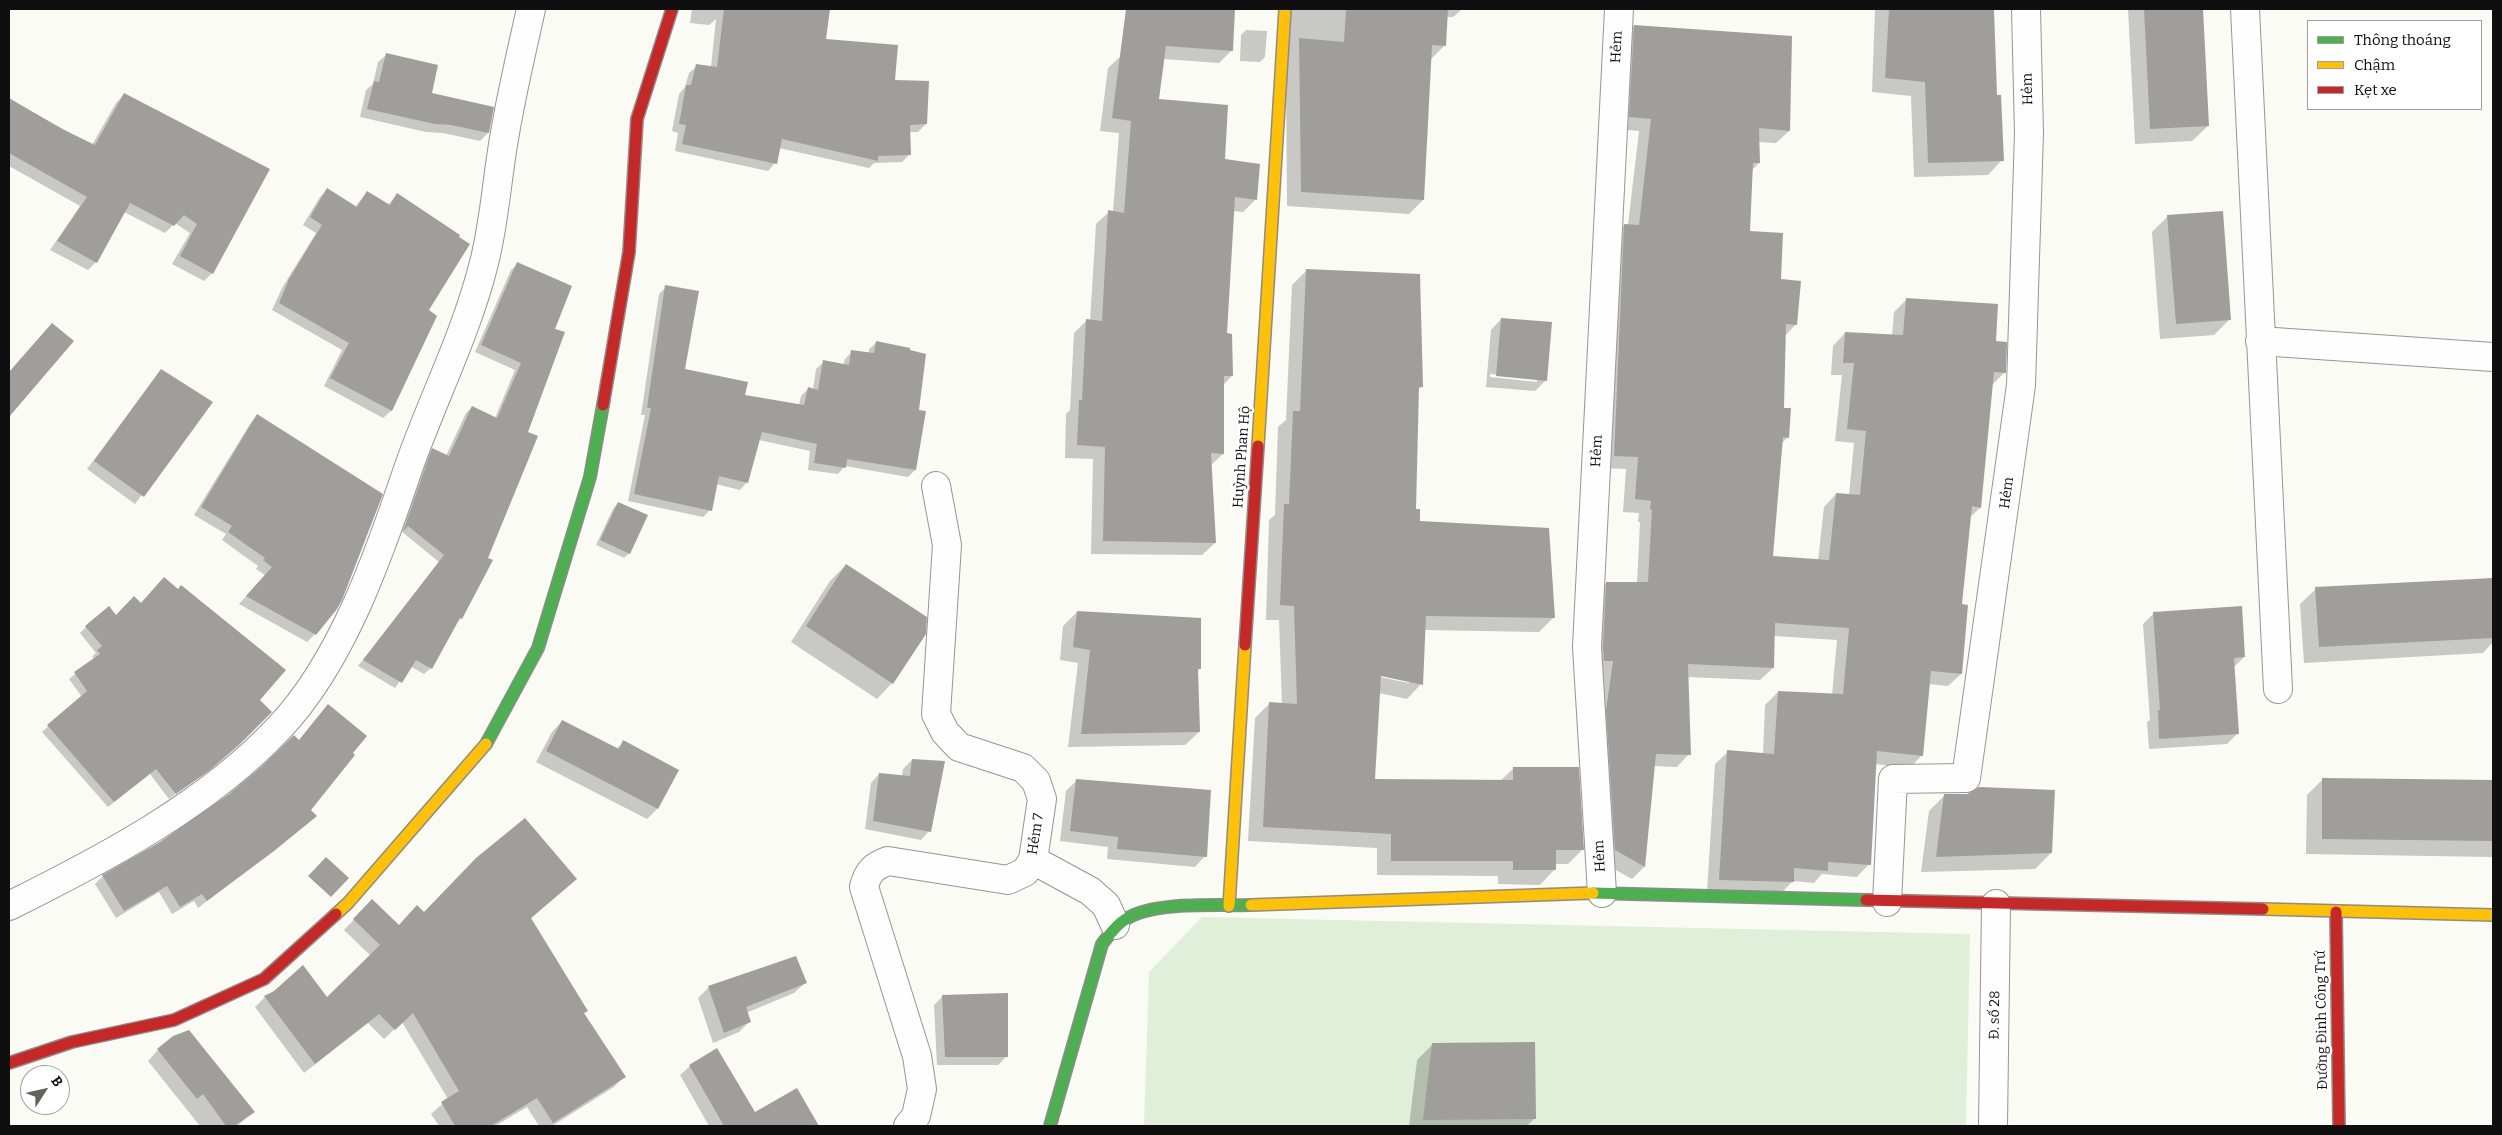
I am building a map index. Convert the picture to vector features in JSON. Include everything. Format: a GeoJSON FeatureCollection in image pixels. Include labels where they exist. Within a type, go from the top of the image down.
{"type":"FeatureCollection","features":[{"type":"Feature","properties":{"kind":"street"},"geometry":{"type":"LineString","coordinates":[[9,906],[52,884],[154,826],[232,770],[279,729],[305,698],[330,657],[359,598],[388,530],[410,465],[459,343],[484,263],[505,132],[531,9]]}},
{"type":"Feature","properties":{"kind":"street"},"geometry":{"type":"LineString","coordinates":[[9,1063],[72,1042],[174,1020],[264,979],[348,904],[486,744],[538,648],[590,477],[629,252],[637,119],[672,9]]}},
{"type":"Feature","properties":{"kind":"street","name":"Huỳnh Phan Hộ"},"geometry":{"type":"LineString","coordinates":[[1229,906],[1284,9]]}},
{"type":"Feature","properties":{"kind":"street","name":"Hẻm"},"geometry":{"type":"LineString","coordinates":[[1602,894],[1588,647],[1619,9]]}},
{"type":"Feature","properties":{"kind":"street","name":"Hẻm"},"geometry":{"type":"LineString","coordinates":[[1887,902],[1892,779],[1966,778],[2021,385],[2029,133],[2026,9]]}},
{"type":"Feature","properties":{"kind":"street"},"geometry":{"type":"LineString","coordinates":[[2245,9],[2278,688]]}},
{"type":"Feature","properties":{"kind":"street"},"geometry":{"type":"LineString","coordinates":[[2260,341],[2493,357]]}},
{"type":"Feature","properties":{"kind":"street","name":"Hẻm 7"},"geometry":{"type":"LineString","coordinates":[[908,1126],[916,1116],[922,1089],[917,1056],[864,887],[867,875],[876,866],[888,861],[1008,880],[1025,872],[1033,860],[1042,799],[1036,781],[1023,768],[959,747],[945,732],[936,714],[946,545],[936,486]]}},
{"type":"Feature","properties":{"kind":"street"},"geometry":{"type":"LineString","coordinates":[[1033,860],[1090,891],[1106,904],[1115,925]]}},
{"type":"Feature","properties":{"kind":"street"},"geometry":{"type":"LineString","coordinates":[[1050,1126],[1102,944],[1115,925],[1137,912],[1157,908],[1602,894],[2493,915]]}},
{"type":"Feature","properties":{"kind":"street","name":"Đ. số 28"},"geometry":{"type":"LineString","coordinates":[[1993,1126],[1996,904]]}},
{"type":"Feature","properties":{"kind":"street","name":"Đường Đinh Công Trứ"},"geometry":{"type":"LineString","coordinates":[[2336,912],[2339,1126]]}},
{"type":"Feature","properties":{"kind":"green space"},"geometry":{"type":"Polygon","coordinates":[[[1202,917],[1970,934],[1966,1126],[1144,1126],[1149,972],[1202,917]]]}},
{"type":"Feature","properties":{"kind":"building"},"geometry":{"type":"Polygon","coordinates":[[[724,9],[830,9],[826,39],[898,45],[895,80],[929,81],[927,124],[910,125],[911,155],[878,156],[878,161],[782,139],[777,164],[682,144],[686,125],[679,124],[686,85],[691,85],[696,64],[717,67],[724,9]]]}},
{"type":"Feature","properties":{"kind":"building"},"geometry":{"type":"Polygon","coordinates":[[[1126,9],[1235,9],[1233,51],[1166,46],[1159,99],[1228,105],[1225,159],[1260,164],[1257,200],[1235,197],[1227,333],[1232,334],[1233,376],[1224,376],[1224,454],[1211,453],[1216,543],[1103,541],[1105,447],[1077,445],[1079,400],[1082,400],[1086,319],[1102,321],[1108,210],[1124,213],[1131,121],[1112,118],[1126,9]]]}},
{"type":"Feature","properties":{"kind":"building"},"geometry":{"type":"Polygon","coordinates":[[[1346,9],[1448,9],[1446,46],[1432,45],[1424,200],[1301,192],[1299,38],[1344,42],[1346,9]]]}},
{"type":"Feature","properties":{"kind":"building"},"geometry":{"type":"Polygon","coordinates":[[[1889,9],[1994,9],[1997,95],[2001,95],[2004,161],[1928,163],[1925,82],[1885,78],[1889,9]]]}},
{"type":"Feature","properties":{"kind":"building"},"geometry":{"type":"Polygon","coordinates":[[[2144,9],[2203,9],[2209,126],[2150,129],[2144,9]]]}},
{"type":"Feature","properties":{"kind":"building"},"geometry":{"type":"Polygon","coordinates":[[[1634,25],[1792,36],[1790,131],[1759,128],[1760,163],[1753,163],[1750,231],[1783,233],[1781,279],[1801,281],[1797,325],[1786,324],[1784,408],[1791,408],[1789,438],[1783,437],[1773,556],[1829,560],[1836,493],[1860,495],[1866,431],[1847,429],[1854,363],[1843,363],[1845,332],[1903,335],[1906,298],[1998,304],[1996,341],[2007,342],[2006,373],[1994,372],[1981,508],[1972,506],[1962,604],[1968,605],[1962,674],[1931,671],[1923,756],[1877,751],[1871,865],[1828,862],[1828,871],[1794,868],[1794,882],[1719,880],[1727,750],[1774,754],[1778,691],[1843,694],[1849,628],[1775,623],[1774,668],[1688,664],[1691,755],[1656,754],[1645,867],[1615,850],[1606,710],[1613,661],[1604,661],[1603,647],[1606,582],[1648,582],[1652,510],[1650,509],[1651,501],[1635,499],[1638,457],[1614,456],[1624,224],[1639,225],[1651,119],[1629,117],[1634,25]]]}},
{"type":"Feature","properties":{"kind":"building"},"geometry":{"type":"Polygon","coordinates":[[[386,53],[438,65],[432,93],[494,107],[489,133],[451,125],[435,124],[367,109],[374,81],[379,82],[386,53]]]}},
{"type":"Feature","properties":{"kind":"building"},"geometry":{"type":"Polygon","coordinates":[[[124,93],[270,169],[213,274],[180,256],[197,224],[184,215],[174,226],[130,203],[97,263],[57,241],[87,197],[9,153],[9,98],[62,129],[95,145],[124,93]]]}},
{"type":"Feature","properties":{"kind":"building"},"geometry":{"type":"Polygon","coordinates":[[[327,188],[357,207],[367,191],[390,205],[397,193],[460,235],[459,237],[470,244],[429,310],[437,316],[392,411],[330,378],[349,343],[279,303],[289,279],[322,225],[310,217],[327,188]]]}},
{"type":"Feature","properties":{"kind":"building"},"geometry":{"type":"Polygon","coordinates":[[[2223,211],[2231,320],[2176,324],[2167,215],[2223,211]]]}},
{"type":"Feature","properties":{"kind":"building"},"geometry":{"type":"Polygon","coordinates":[[[517,262],[572,286],[555,329],[565,332],[528,432],[538,436],[488,558],[493,560],[462,619],[460,618],[432,669],[416,660],[402,683],[363,660],[444,555],[408,526],[403,532],[432,448],[449,456],[472,406],[497,418],[521,363],[481,345],[517,262]]]}},
{"type":"Feature","properties":{"kind":"building"},"geometry":{"type":"Polygon","coordinates":[[[1306,269],[1420,274],[1423,387],[1419,387],[1416,509],[1420,509],[1420,521],[1549,528],[1555,618],[1426,616],[1423,685],[1381,676],[1375,779],[1513,780],[1513,767],[1579,767],[1584,850],[1556,850],[1556,870],[1513,870],[1513,861],[1391,861],[1391,834],[1263,827],[1269,702],[1297,704],[1294,606],[1280,605],[1284,504],[1289,504],[1293,411],[1300,411],[1306,269]]]}},
{"type":"Feature","properties":{"kind":"building"},"geometry":{"type":"Polygon","coordinates":[[[665,285],[699,291],[685,369],[748,382],[745,395],[804,405],[808,387],[818,390],[823,360],[849,365],[851,350],[874,353],[876,341],[910,348],[910,350],[926,354],[919,410],[926,411],[916,470],[847,459],[846,468],[814,463],[817,444],[762,432],[748,483],[719,476],[712,511],[634,494],[651,408],[647,408],[665,285]]]}},
{"type":"Feature","properties":{"kind":"building"},"geometry":{"type":"Polygon","coordinates":[[[1501,318],[1552,322],[1547,381],[1496,376],[1501,318]]]}},
{"type":"Feature","properties":{"kind":"building"},"geometry":{"type":"Polygon","coordinates":[[[52,323],[74,341],[9,417],[9,372],[52,323]]]}},
{"type":"Feature","properties":{"kind":"building"},"geometry":{"type":"Polygon","coordinates":[[[161,369],[213,402],[144,497],[94,461],[161,369]]]}},
{"type":"Feature","properties":{"kind":"building"},"geometry":{"type":"Polygon","coordinates":[[[257,414],[383,494],[342,600],[316,635],[246,596],[272,567],[263,560],[265,558],[228,532],[232,526],[201,507],[257,414]]]}},
{"type":"Feature","properties":{"kind":"building"},"geometry":{"type":"Polygon","coordinates":[[[618,502],[648,515],[630,554],[600,540],[618,502]]]}},
{"type":"Feature","properties":{"kind":"building"},"geometry":{"type":"Polygon","coordinates":[[[846,564],[927,617],[926,634],[893,684],[806,626],[846,564]]]}},
{"type":"Feature","properties":{"kind":"building"},"geometry":{"type":"Polygon","coordinates":[[[164,577],[178,589],[181,585],[286,670],[260,700],[272,712],[240,744],[210,770],[176,794],[156,769],[114,802],[47,725],[87,691],[74,672],[100,654],[97,650],[102,646],[85,626],[109,606],[116,615],[134,596],[141,603],[164,577]]]}},
{"type":"Feature","properties":{"kind":"building"},"geometry":{"type":"Polygon","coordinates":[[[2493,578],[2493,638],[2319,647],[2315,587],[2493,578]]]}},
{"type":"Feature","properties":{"kind":"building"},"geometry":{"type":"Polygon","coordinates":[[[2242,606],[2245,657],[2234,658],[2239,734],[2159,739],[2158,710],[2160,710],[2153,612],[2242,606]]]}},
{"type":"Feature","properties":{"kind":"building"},"geometry":{"type":"Polygon","coordinates":[[[1077,611],[1201,618],[1201,669],[1198,669],[1200,732],[1081,734],[1090,650],[1073,647],[1077,611]]]}},
{"type":"Feature","properties":{"kind":"building"},"geometry":{"type":"Polygon","coordinates":[[[328,704],[367,736],[353,753],[355,755],[311,810],[317,816],[207,901],[202,894],[180,907],[167,886],[124,911],[102,875],[160,842],[229,794],[261,767],[294,735],[299,740],[328,704]]]}},
{"type":"Feature","properties":{"kind":"building"},"geometry":{"type":"Polygon","coordinates":[[[562,720],[619,749],[623,740],[679,770],[658,809],[546,751],[562,720]]]}},
{"type":"Feature","properties":{"kind":"building"},"geometry":{"type":"Polygon","coordinates":[[[912,759],[945,761],[931,832],[873,821],[879,773],[910,776],[912,759]]]}},
{"type":"Feature","properties":{"kind":"building"},"geometry":{"type":"Polygon","coordinates":[[[2322,778],[2493,780],[2493,841],[2322,839],[2322,778]]]}},
{"type":"Feature","properties":{"kind":"building"},"geometry":{"type":"Polygon","coordinates":[[[1076,779],[1211,790],[1207,857],[1117,849],[1118,837],[1070,831],[1076,779]]]}},
{"type":"Feature","properties":{"kind":"building"},"geometry":{"type":"Polygon","coordinates":[[[1979,787],[2055,790],[2052,853],[1936,857],[1944,794],[1967,794],[1979,787]]]}},
{"type":"Feature","properties":{"kind":"building"},"geometry":{"type":"Polygon","coordinates":[[[525,818],[577,879],[531,918],[588,1011],[584,1013],[626,1077],[553,1123],[537,1098],[491,1126],[455,1126],[441,1102],[459,1091],[413,1013],[395,1030],[379,1014],[315,1064],[264,996],[274,991],[303,965],[327,997],[380,945],[353,919],[372,899],[399,925],[417,905],[424,912],[476,858],[525,818]]]}},
{"type":"Feature","properties":{"kind":"building"},"geometry":{"type":"Polygon","coordinates":[[[326,857],[349,878],[331,897],[308,876],[326,857]]]}},
{"type":"Feature","properties":{"kind":"building"},"geometry":{"type":"Polygon","coordinates":[[[796,956],[807,983],[746,1007],[751,1022],[724,1033],[708,986],[796,956]]]}},
{"type":"Feature","properties":{"kind":"building"},"geometry":{"type":"Polygon","coordinates":[[[1008,993],[1008,1057],[945,1057],[942,995],[1008,993]]]}},
{"type":"Feature","properties":{"kind":"building"},"geometry":{"type":"Polygon","coordinates":[[[189,1030],[255,1112],[234,1126],[226,1126],[203,1094],[197,1099],[157,1049],[173,1036],[189,1030]]]}},
{"type":"Feature","properties":{"kind":"building"},"geometry":{"type":"Polygon","coordinates":[[[1535,1042],[1536,1119],[1423,1120],[1432,1043],[1535,1042]]]}},
{"type":"Feature","properties":{"kind":"building"},"geometry":{"type":"Polygon","coordinates":[[[717,1048],[755,1112],[797,1088],[819,1126],[724,1126],[689,1065],[717,1048]]]}},
{"type":"Feature","properties":{"kind":"traffic: fast"},"geometry":{"type":"LineString","coordinates":[[486,744],[538,648],[590,477],[603,405]]}},
{"type":"Feature","properties":{"kind":"traffic: fast"},"geometry":{"type":"LineString","coordinates":[[1593,893],[1866,900]]}},
{"type":"Feature","properties":{"kind":"traffic: fast"},"geometry":{"type":"LineString","coordinates":[[1050,1126],[1102,944],[1113,930],[1126,919],[1152,909],[1186,906],[1251,905]]}},
{"type":"Feature","properties":{"kind":"traffic: slow"},"geometry":{"type":"LineString","coordinates":[[1258,446],[1285,9]]}},
{"type":"Feature","properties":{"kind":"traffic: slow"},"geometry":{"type":"LineString","coordinates":[[1229,906],[1245,645]]}},
{"type":"Feature","properties":{"kind":"traffic: slow"},"geometry":{"type":"LineString","coordinates":[[336,914],[348,903],[486,744]]}},
{"type":"Feature","properties":{"kind":"traffic: slow"},"geometry":{"type":"LineString","coordinates":[[1251,905],[1593,893]]}},
{"type":"Feature","properties":{"kind":"traffic: slow"},"geometry":{"type":"LineString","coordinates":[[2263,909],[2493,915]]}},
{"type":"Feature","properties":{"kind":"traffic: jam"},"geometry":{"type":"LineString","coordinates":[[603,405],[629,252],[637,119],[672,9]]}},
{"type":"Feature","properties":{"kind":"traffic: jam"},"geometry":{"type":"LineString","coordinates":[[1245,645],[1258,446]]}},
{"type":"Feature","properties":{"kind":"traffic: jam"},"geometry":{"type":"LineString","coordinates":[[1866,900],[2263,909]]}},
{"type":"Feature","properties":{"kind":"traffic: jam"},"geometry":{"type":"LineString","coordinates":[[2336,912],[2339,1126]]}},
{"type":"Feature","properties":{"kind":"traffic: jam"},"geometry":{"type":"LineString","coordinates":[[9,1063],[72,1042],[174,1020],[264,979],[336,914]]}}]}
